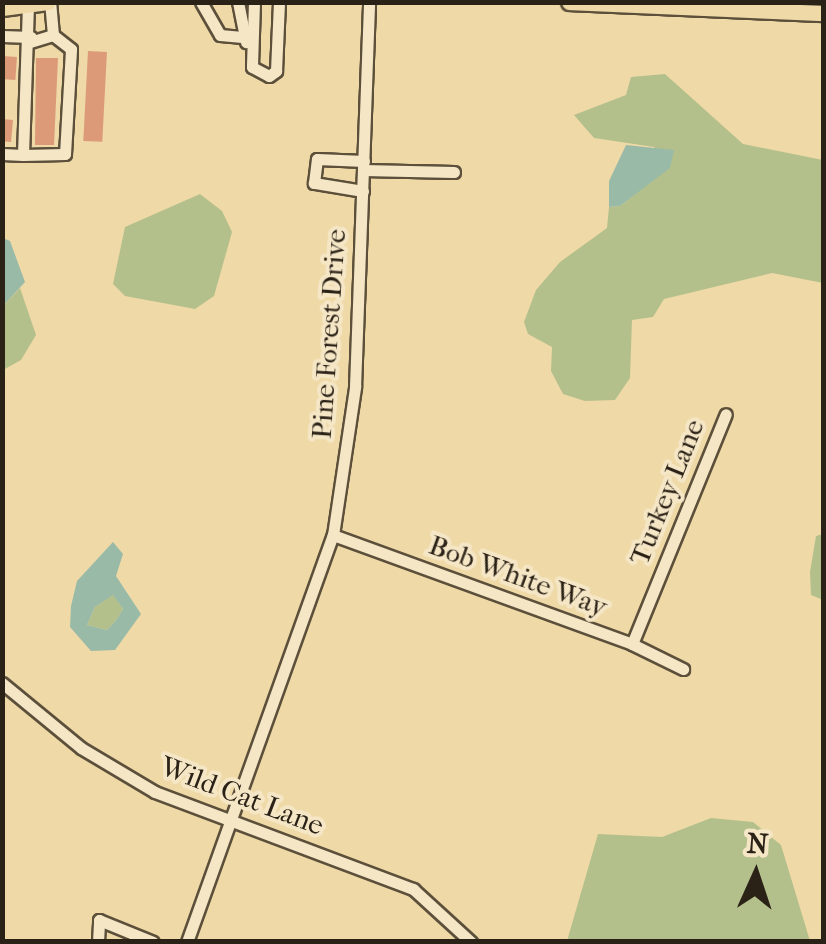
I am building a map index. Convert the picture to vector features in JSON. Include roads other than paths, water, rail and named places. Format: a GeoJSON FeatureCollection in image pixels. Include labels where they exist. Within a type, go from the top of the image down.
{"type":"FeatureCollection","features":[{"type":"Feature","properties":{"kind":"main road"},"geometry":{"type":"LineString","coordinates":[[2,8],[49,2]]}},
{"type":"Feature","properties":{"kind":"main road"},"geometry":{"type":"LineString","coordinates":[[569,2],[774,6],[824,12]]}},
{"type":"Feature","properties":{"kind":"street"},"geometry":{"type":"LineString","coordinates":[[49,2],[53,36]]}},
{"type":"Feature","properties":{"kind":"street"},"geometry":{"type":"LineString","coordinates":[[201,2],[220,35],[245,36]]}},
{"type":"Feature","properties":{"kind":"street"},"geometry":{"type":"LineString","coordinates":[[238,2],[252,52]]}},
{"type":"Feature","properties":{"kind":"street"},"geometry":{"type":"LineString","coordinates":[[254,2],[254,71],[275,75],[279,2]]}},
{"type":"Feature","properties":{"kind":"street","name":"Pine Forest Drive"},"geometry":{"type":"LineString","coordinates":[[187,942],[333,535],[355,387],[370,2]]}},
{"type":"Feature","properties":{"kind":"street"},"geometry":{"type":"LineString","coordinates":[[23,155],[30,39],[28,5]]}},
{"type":"Feature","properties":{"kind":"street"},"geometry":{"type":"LineString","coordinates":[[2,36],[53,36],[71,49],[65,154],[2,154]]}},
{"type":"Feature","properties":{"kind":"street"},"geometry":{"type":"LineString","coordinates":[[362,191],[314,183],[318,159],[454,172]]}},
{"type":"Feature","properties":{"kind":"street","name":"Turkey Lane"},"geometry":{"type":"LineString","coordinates":[[632,644],[726,414]]}},
{"type":"Feature","properties":{"kind":"street","name":"Bob White Way"},"geometry":{"type":"LineString","coordinates":[[333,535],[632,644],[684,670]]}},
{"type":"Feature","properties":{"kind":"street","name":"Wild Cat Lane"},"geometry":{"type":"LineString","coordinates":[[2,683],[81,748],[155,792],[413,889],[471,942]]}},
{"type":"Feature","properties":{"kind":"street"},"geometry":{"type":"LineString","coordinates":[[98,942],[99,920],[153,942]]}},
{"type":"Feature","properties":{"kind":"street"},"geometry":{"type":"LineString","coordinates":[[448,942],[459,929]]}}]}
